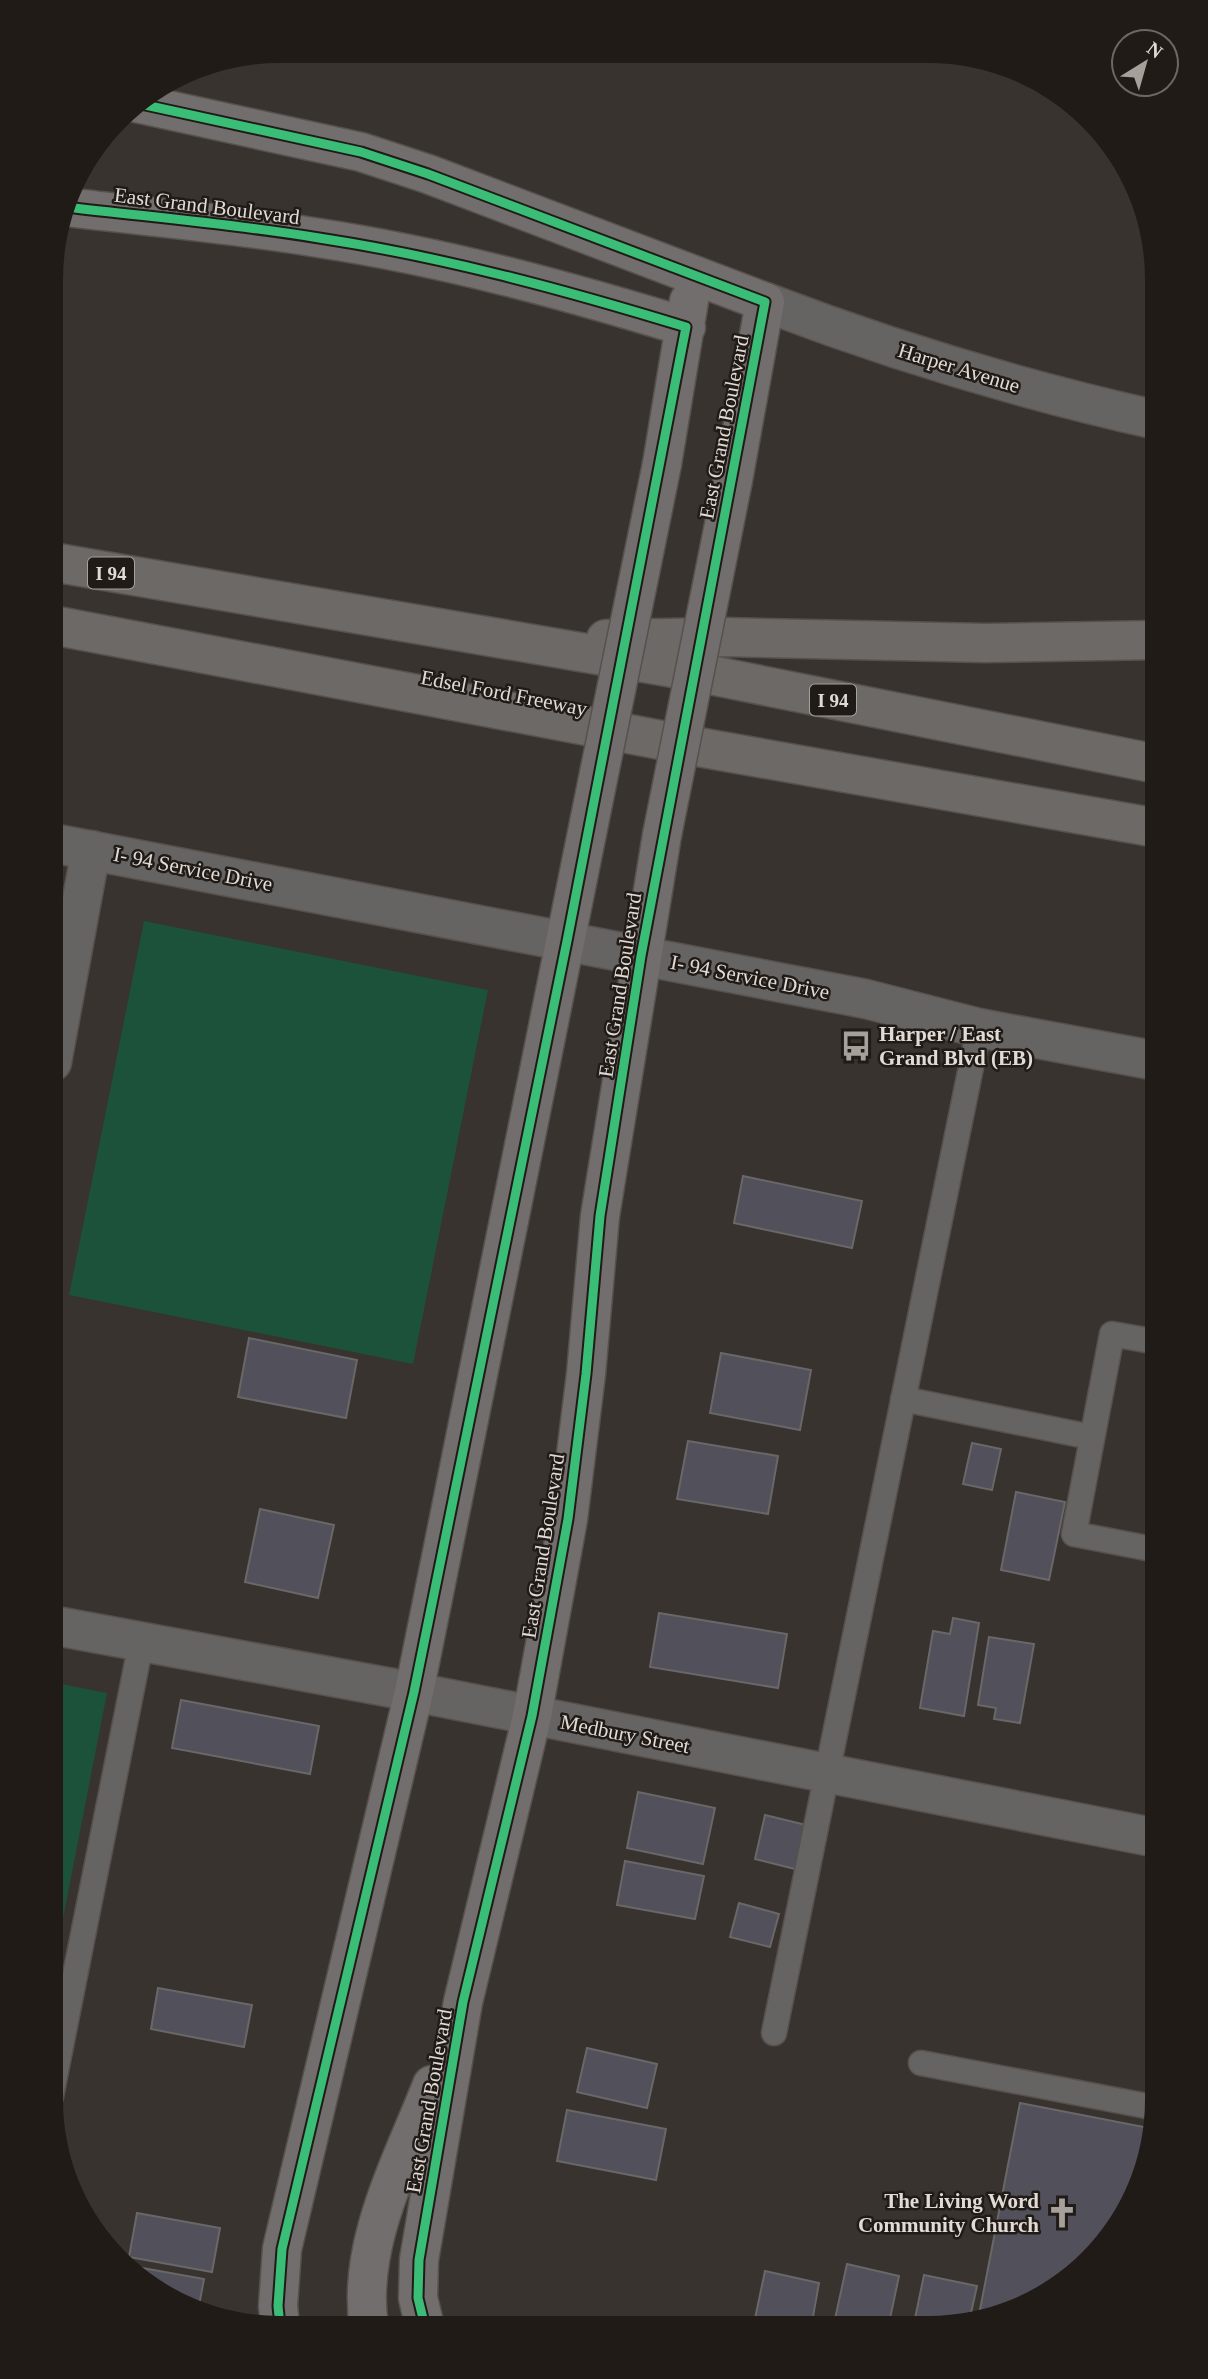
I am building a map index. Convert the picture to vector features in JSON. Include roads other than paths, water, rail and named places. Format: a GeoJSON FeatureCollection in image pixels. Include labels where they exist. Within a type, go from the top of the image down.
{"type":"FeatureCollection","features":[{"type":"Feature","properties":{"kind":"highway","name":"I 94"},"geometry":{"type":"LineString","coordinates":[[63,564],[685,670],[1145,762]]}},
{"type":"Feature","properties":{"kind":"highway","name":"Edsel Ford Freeway"},"geometry":{"type":"LineString","coordinates":[[63,627],[674,743],[1145,826]]}},
{"type":"Feature","properties":{"kind":"highway"},"geometry":{"type":"LineString","coordinates":[[508,641],[723,637],[985,643],[1145,640]]}},
{"type":"Feature","properties":{"kind":"main road"},"geometry":{"type":"LineString","coordinates":[[150,106],[361,152],[428,174],[765,302]]}},
{"type":"Feature","properties":{"kind":"main road","name":"East Grand Boulevard"},"geometry":{"type":"LineString","coordinates":[[75,208],[317,237],[396,251],[572,292],[686,327]]}},
{"type":"Feature","properties":{"kind":"main road"},"geometry":{"type":"LineString","coordinates":[[279,2316],[282,2249],[414,1692],[662,464],[693,274]]}},
{"type":"Feature","properties":{"kind":"main road","name":"East Grand Boulevard"},"geometry":{"type":"LineString","coordinates":[[422,2316],[418,2298],[419,2260],[463,2002],[532,1716],[569,1506],[586,1374],[600,1216],[641,956],[765,302]]}},
{"type":"Feature","properties":{"kind":"main road"},"geometry":{"type":"LineString","coordinates":[[368,2316],[366,2294],[372,2244],[463,2002]]}},
{"type":"Feature","properties":{"kind":"street","name":"Harper Avenue"},"geometry":{"type":"LineString","coordinates":[[765,302],[965,371],[1060,398],[1145,416]]}},
{"type":"Feature","properties":{"kind":"street","name":"I- 94 Service Drive"},"geometry":{"type":"LineString","coordinates":[[63,845],[866,999],[979,1028],[1145,1059]]}},
{"type":"Feature","properties":{"kind":"street"},"geometry":{"type":"LineString","coordinates":[[63,1002],[91,849]]}},
{"type":"Feature","properties":{"kind":"street","name":"Medbury Street"},"geometry":{"type":"LineString","coordinates":[[63,1627],[414,1692],[1145,1836]]}},
{"type":"Feature","properties":{"kind":"lane"},"geometry":{"type":"LineString","coordinates":[[774,2033],[979,1028]]}},
{"type":"Feature","properties":{"kind":"lane"},"geometry":{"type":"LineString","coordinates":[[1145,1340],[1112,1334],[1074,1534],[1145,1548]]}},
{"type":"Feature","properties":{"kind":"lane"},"geometry":{"type":"LineString","coordinates":[[903,1399],[1091,1437]]}},
{"type":"Feature","properties":{"kind":"lane"},"geometry":{"type":"LineString","coordinates":[[63,2036],[141,1643]]}},
{"type":"Feature","properties":{"kind":"lane"},"geometry":{"type":"LineString","coordinates":[[921,2063],[1145,2106]]}},
{"type":"Feature","properties":{"kind":"place","name":"Harper / East Grand Blvd (EB)"},"geometry":{"type":"Point","coordinates":[856,1046]}},
{"type":"Feature","properties":{"kind":"place","name":"The Living Word Community Church"},"geometry":{"type":"Point","coordinates":[1062,2213]}}]}
